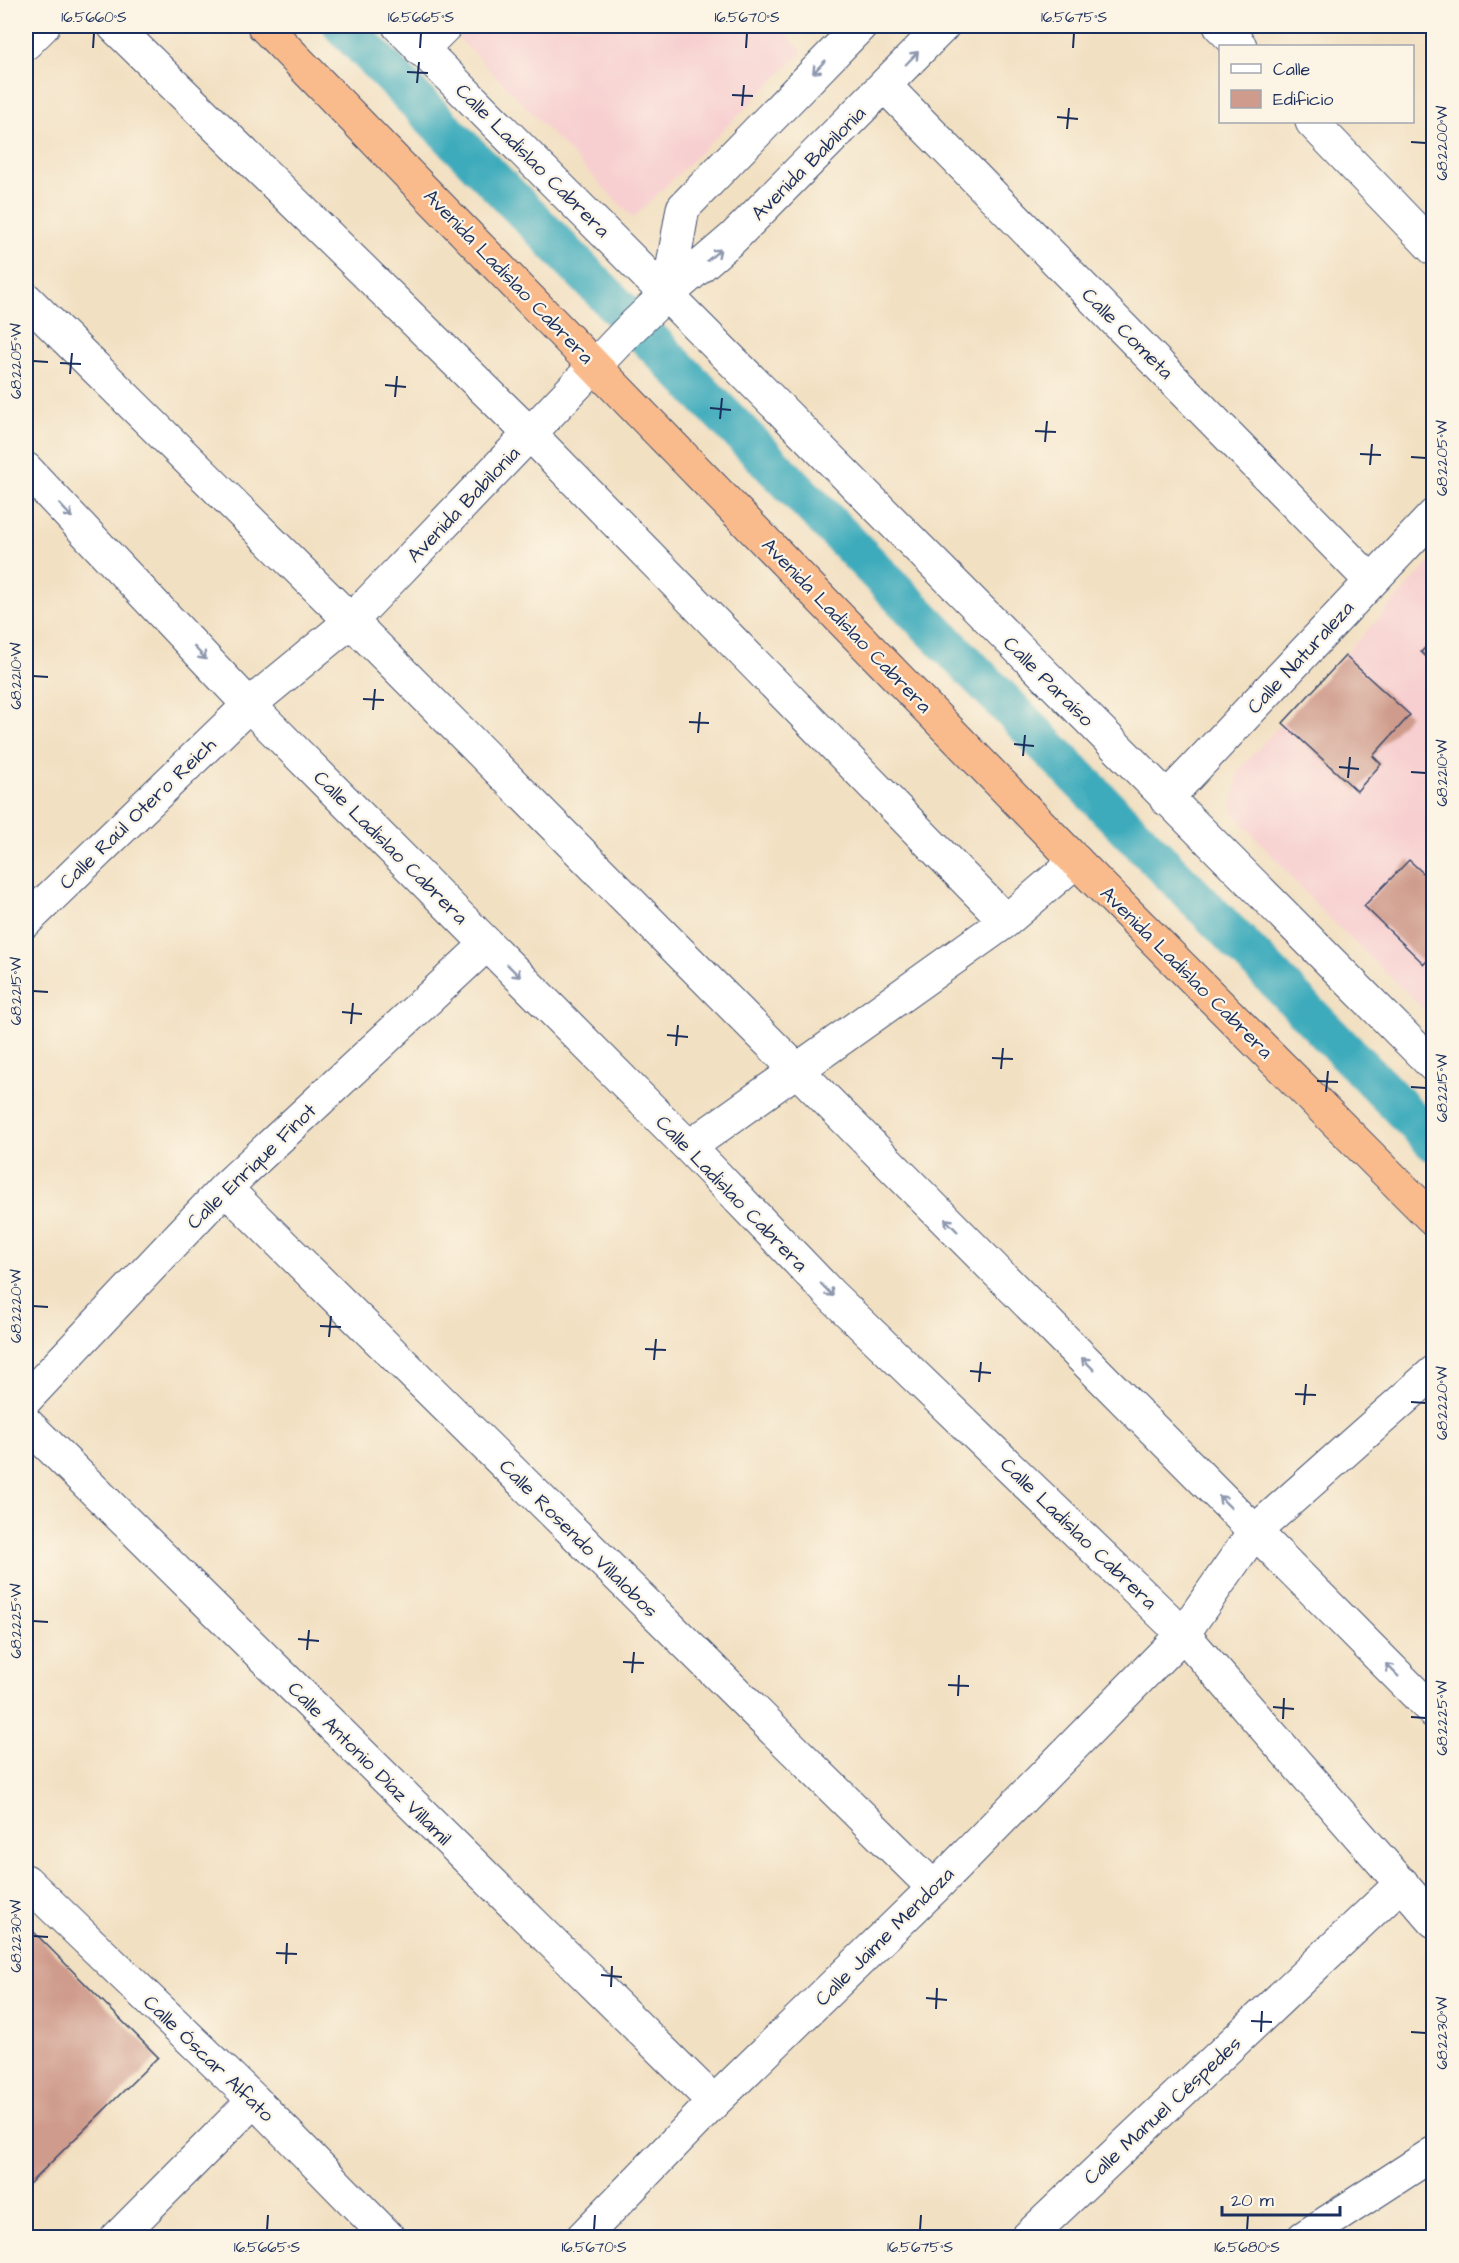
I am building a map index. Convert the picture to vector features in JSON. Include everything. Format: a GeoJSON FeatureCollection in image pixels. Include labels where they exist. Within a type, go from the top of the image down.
{"type":"FeatureCollection","features":[{"type":"Feature","properties":{"kind":"highway","name":"Avenida Ladislao Cabrera"},"geometry":{"type":"LineString","coordinates":[[264,26],[1076,861],[1434,1220]]}},
{"type":"Feature","properties":{"kind":"street"},"geometry":{"type":"LineString","coordinates":[[26,43],[43,26]]}},
{"type":"Feature","properties":{"kind":"street"},"geometry":{"type":"LineString","coordinates":[[114,26],[530,434],[1006,921]]}},
{"type":"Feature","properties":{"kind":"street","name":"Calle Ladislao Cabrera"},"geometry":{"type":"LineString","coordinates":[[399,26],[661,300]]}},
{"type":"Feature","properties":{"kind":"street"},"geometry":{"type":"LineString","coordinates":[[421,50],[445,26]]}},
{"type":"Feature","properties":{"kind":"street"},"geometry":{"type":"LineString","coordinates":[[661,300],[683,208],[860,26]]}},
{"type":"Feature","properties":{"kind":"street","name":"Avenida Babilonia"},"geometry":{"type":"LineString","coordinates":[[249,705],[351,621],[627,332],[734,238],[943,26]]}},
{"type":"Feature","properties":{"kind":"street"},"geometry":{"type":"LineString","coordinates":[[1220,26],[1239,45]]}},
{"type":"Feature","properties":{"kind":"street","name":"Calle Cometa"},"geometry":{"type":"LineString","coordinates":[[885,86],[1371,581]]}},
{"type":"Feature","properties":{"kind":"street"},"geometry":{"type":"LineString","coordinates":[[1313,123],[1434,249]]}},
{"type":"Feature","properties":{"kind":"street"},"geometry":{"type":"LineString","coordinates":[[26,298],[351,621],[1434,1712]]}},
{"type":"Feature","properties":{"kind":"street","name":"Calle Paraíso"},"geometry":{"type":"LineString","coordinates":[[661,300],[1434,1066]]}},
{"type":"Feature","properties":{"kind":"street","name":"Calle Ladislao Cabrera"},"geometry":{"type":"LineString","coordinates":[[27,473],[249,705],[689,1147],[831,1295],[1183,1634],[1434,1921]]}},
{"type":"Feature","properties":{"kind":"street","name":"Calle Naturaleza"},"geometry":{"type":"LineString","coordinates":[[1166,799],[1434,515]]}},
{"type":"Feature","properties":{"kind":"street","name":"Calle Raúl Otero Reich"},"geometry":{"type":"LineString","coordinates":[[26,921],[249,705]]}},
{"type":"Feature","properties":{"kind":"street"},"geometry":{"type":"LineString","coordinates":[[689,1147],[1006,921],[1076,861]]}},
{"type":"Feature","properties":{"kind":"street","name":"Calle Enrique Finot"},"geometry":{"type":"LineString","coordinates":[[26,1399],[225,1188],[487,944]]}},
{"type":"Feature","properties":{"kind":"street","name":"Calle Rosendo Villalobos"},"geometry":{"type":"LineString","coordinates":[[225,1188],[934,1888]]}},
{"type":"Feature","properties":{"kind":"street","name":"Calle Jaime Mendoza"},"geometry":{"type":"LineString","coordinates":[[582,2238],[714,2103],[934,1888],[1183,1634],[1254,1532],[1434,1372]]}},
{"type":"Feature","properties":{"kind":"street","name":"Calle Antonio Díaz Villamil"},"geometry":{"type":"LineString","coordinates":[[26,1423],[714,2103]]}},
{"type":"Feature","properties":{"kind":"street","name":"Calle Óscar Alfato"},"geometry":{"type":"LineString","coordinates":[[26,1881],[254,2100],[389,2238]]}},
{"type":"Feature","properties":{"kind":"street","name":"Calle Manuel Céspedes"},"geometry":{"type":"LineString","coordinates":[[1027,2238],[1402,1883]]}},
{"type":"Feature","properties":{"kind":"street"},"geometry":{"type":"LineString","coordinates":[[117,2238],[254,2100]]}},
{"type":"Feature","properties":{"kind":"street"},"geometry":{"type":"LineString","coordinates":[[1303,2238],[1434,2153]]}},
{"type":"Feature","properties":{"kind":"shaded area"},"geometry":{"type":"Polygon","coordinates":[[[468,26],[779,26],[803,52],[633,218],[457,36],[468,26]]]}},
{"type":"Feature","properties":{"kind":"shaded area"},"geometry":{"type":"Polygon","coordinates":[[[1433,559],[1434,1015],[1431,1017],[1322,911],[1232,811],[1238,771],[1433,559]]]}},
{"type":"Feature","properties":{"kind":"building"},"geometry":{"type":"Polygon","coordinates":[[[1434,639],[1434,664],[1421,652],[1434,639]]]}},
{"type":"Feature","properties":{"kind":"building"},"geometry":{"type":"Polygon","coordinates":[[[1345,656],[1410,715],[1373,756],[1381,764],[1357,791],[1283,723],[1345,656]]]}},
{"type":"Feature","properties":{"kind":"building"},"geometry":{"type":"Polygon","coordinates":[[[1409,860],[1434,883],[1434,954],[1424,964],[1364,906],[1409,860]]]}},
{"type":"Feature","properties":{"kind":"building"},"geometry":{"type":"Polygon","coordinates":[[[26,1924],[158,2057],[26,2187],[26,1924]]]}},
{"type":"Feature","properties":{"kind":"waterway"},"geometry":{"type":"LineString","coordinates":[[343,26],[1434,1142]]}}]}
